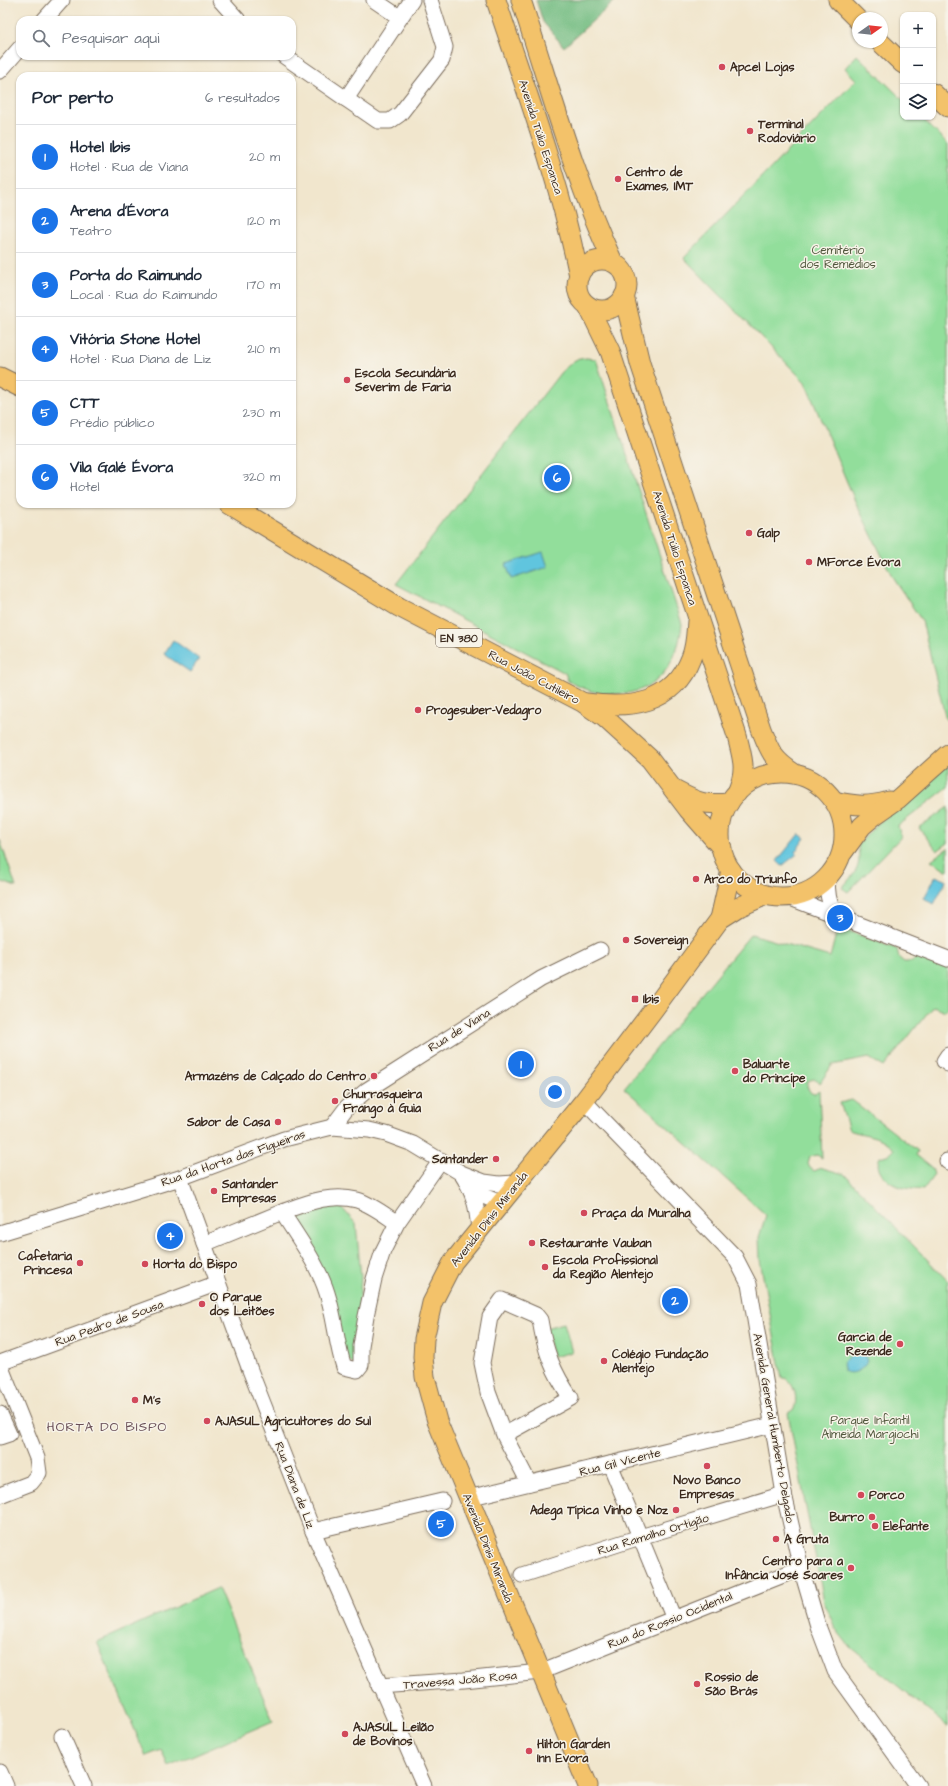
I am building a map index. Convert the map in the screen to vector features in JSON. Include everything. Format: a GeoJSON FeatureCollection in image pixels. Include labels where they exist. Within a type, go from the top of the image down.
{"type":"FeatureCollection","features":[{"type":"Feature","properties":{"kind":"main road","name":"Avenida Túlio Espanca"},"geometry":{"type":"LineString","coordinates":[[496,0],[559,190],[570,230],[578,276],[578,292],[581,299],[588,306],[610,351],[737,736],[744,766],[743,778],[733,798]]}},
{"type":"Feature","properties":{"kind":"main road","name":"Avenida Túlio Espanca"},"geometry":{"type":"LineString","coordinates":[[521,0],[595,223],[613,262],[624,272],[627,280],[627,288],[624,296],[640,363],[754,711],[770,752],[780,765],[794,774]]}},
{"type":"Feature","properties":{"kind":"main road"},"geometry":{"type":"LineString","coordinates":[[838,0],[852,14]]}},
{"type":"Feature","properties":{"kind":"main road"},"geometry":{"type":"LineString","coordinates":[[886,48],[900,61]]}},
{"type":"Feature","properties":{"kind":"main road"},"geometry":{"type":"LineString","coordinates":[[936,96],[948,107]]}},
{"type":"Feature","properties":{"kind":"main road"},"geometry":{"type":"LineString","coordinates":[[578,276],[582,269],[593,262],[605,260],[613,262]]}},
{"type":"Feature","properties":{"kind":"main road"},"geometry":{"type":"LineString","coordinates":[[588,306],[604,310],[620,303],[624,296]]}},
{"type":"Feature","properties":{"kind":"main road"},"geometry":{"type":"LineString","coordinates":[[0,377],[16,385]]}},
{"type":"Feature","properties":{"kind":"main road","name":"Rua João Cutileiro"},"geometry":{"type":"LineString","coordinates":[[236,508],[399,607],[582,702],[605,718],[650,759],[688,809],[722,848]]}},
{"type":"Feature","properties":{"kind":"main road"},"geometry":{"type":"LineString","coordinates":[[582,702],[621,706],[639,704],[657,698],[670,688],[681,676],[692,657],[698,616]]}},
{"type":"Feature","properties":{"kind":"main road"},"geometry":{"type":"LineString","coordinates":[[842,853],[844,835],[842,817],[834,801],[819,786],[810,780],[794,774],[779,773],[763,776],[749,783],[733,798],[723,816],[720,832],[722,848],[731,870],[747,886],[766,895],[788,897],[803,894],[816,888],[828,878],[835,868],[842,853],[862,826],[898,799],[948,754]]}},
{"type":"Feature","properties":{"kind":"main road","name":"Rua João Cutileiro"},"geometry":{"type":"LineString","coordinates":[[674,791],[707,805],[733,798]]}},
{"type":"Feature","properties":{"kind":"main road"},"geometry":{"type":"LineString","coordinates":[[834,801],[854,806],[871,806],[898,799]]}},
{"type":"Feature","properties":{"kind":"main road","name":"Avenida Dinis Miranda"},"geometry":{"type":"LineString","coordinates":[[720,919],[731,870]]}},
{"type":"Feature","properties":{"kind":"main road","name":"Avenida Dinis Miranda"},"geometry":{"type":"LineString","coordinates":[[588,1786],[468,1498],[430,1402],[423,1357],[427,1320],[432,1303],[453,1262],[584,1101],[720,919],[739,907],[766,895]]}},
{"type":"Feature","properties":{"kind":"street"},"geometry":{"type":"LineString","coordinates":[[48,16],[62,0]]}},
{"type":"Feature","properties":{"kind":"street"},"geometry":{"type":"LineString","coordinates":[[220,0],[234,16]]}},
{"type":"Feature","properties":{"kind":"street"},"geometry":{"type":"LineString","coordinates":[[374,0],[399,18]]}},
{"type":"Feature","properties":{"kind":"street"},"geometry":{"type":"LineString","coordinates":[[346,99],[412,0]]}},
{"type":"Feature","properties":{"kind":"street"},"geometry":{"type":"LineString","coordinates":[[290,60],[378,121],[390,121],[400,114],[442,60],[445,47],[430,0]]}},
{"type":"Feature","properties":{"kind":"street"},"geometry":{"type":"LineString","coordinates":[[0,71],[16,53]]}},
{"type":"Feature","properties":{"kind":"street"},"geometry":{"type":"LineString","coordinates":[[828,878],[826,888],[828,899],[835,915]]}},
{"type":"Feature","properties":{"kind":"street"},"geometry":{"type":"LineString","coordinates":[[788,897],[948,959]]}},
{"type":"Feature","properties":{"kind":"street","name":"Rua de Viana"},"geometry":{"type":"LineString","coordinates":[[332,1127],[347,1107],[367,1090],[536,982],[600,950]]}},
{"type":"Feature","properties":{"kind":"street","name":"Avenida General Humberto Delgado"},"geometry":{"type":"LineString","coordinates":[[584,1101],[735,1257],[749,1284],[784,1494],[801,1568],[818,1626],[836,1671],[918,1786]]}},
{"type":"Feature","properties":{"kind":"street","name":"Rua da Horta das Figueiras"},"geometry":{"type":"LineString","coordinates":[[0,1233],[180,1178],[284,1139],[332,1127],[369,1130],[386,1134],[413,1144],[461,1172],[484,1182],[516,1184]]}},
{"type":"Feature","properties":{"kind":"street"},"geometry":{"type":"LineString","coordinates":[[282,1212],[317,1270],[326,1291],[332,1310],[340,1356],[344,1367],[350,1370],[356,1370],[361,1365],[365,1324],[374,1279],[383,1251],[397,1223],[441,1160]]}},
{"type":"Feature","properties":{"kind":"street","name":"Rua da Horta das Figueiras"},"geometry":{"type":"LineString","coordinates":[[461,1172],[483,1196],[501,1203]]}},
{"type":"Feature","properties":{"kind":"street","name":"Rua da Horta das Figueiras"},"geometry":{"type":"LineString","coordinates":[[461,1172],[470,1186],[475,1198],[479,1230]]}},
{"type":"Feature","properties":{"kind":"street","name":"Rua Diana de Liz"},"geometry":{"type":"LineString","coordinates":[[180,1178],[218,1283],[313,1531],[379,1686],[424,1786]]}},
{"type":"Feature","properties":{"kind":"street"},"geometry":{"type":"LineString","coordinates":[[204,1244],[282,1212],[323,1198],[358,1200],[375,1208],[397,1223]]}},
{"type":"Feature","properties":{"kind":"street","name":"Rua Pedro de Sousa"},"geometry":{"type":"LineString","coordinates":[[0,1364],[218,1283]]}},
{"type":"Feature","properties":{"kind":"street"},"geometry":{"type":"LineString","coordinates":[[504,1435],[571,1398],[558,1379],[548,1356],[540,1320],[536,1315],[502,1300],[490,1317],[482,1363],[488,1392],[504,1435],[529,1483]]}},
{"type":"Feature","properties":{"kind":"street"},"geometry":{"type":"LineString","coordinates":[[0,1364],[37,1458],[39,1473],[31,1483],[0,1495]]}},
{"type":"Feature","properties":{"kind":"street"},"geometry":{"type":"LineString","coordinates":[[0,1414],[8,1434],[0,1437]]}},
{"type":"Feature","properties":{"kind":"street","name":"Rua Gil Vicente"},"geometry":{"type":"LineString","coordinates":[[468,1498],[772,1425]]}},
{"type":"Feature","properties":{"kind":"street"},"geometry":{"type":"LineString","coordinates":[[610,1464],[674,1619]]}},
{"type":"Feature","properties":{"kind":"street","name":"Rua Ramalho Ortigão"},"geometry":{"type":"LineString","coordinates":[[522,1575],[640,1537],[784,1494]]}},
{"type":"Feature","properties":{"kind":"street"},"geometry":{"type":"LineString","coordinates":[[313,1531],[442,1501]]}},
{"type":"Feature","properties":{"kind":"street","name":"Rua do Rossio Ocidental"},"geometry":{"type":"LineString","coordinates":[[540,1672],[801,1568]]}},
{"type":"Feature","properties":{"kind":"street","name":"Travessa João Rosa"},"geometry":{"type":"LineString","coordinates":[[379,1686],[464,1680],[540,1672]]}},
{"type":"Feature","properties":{"kind":"street"},"geometry":{"type":"LineString","coordinates":[[62,1736],[84,1786]]}},
{"type":"Feature","properties":{"kind":"street"},"geometry":{"type":"LineString","coordinates":[[0,1772],[6,1786]]}},
{"type":"Feature","properties":{"kind":"green space"},"geometry":{"type":"Polygon","coordinates":[[[536,0],[616,0],[564,47],[543,22],[536,0]]]}},
{"type":"Feature","properties":{"kind":"green space","name":"Cemitério dos Remédios"},"geometry":{"type":"Polygon","coordinates":[[[857,55],[900,97],[900,120],[924,120],[948,144],[948,719],[946,720],[922,621],[893,578],[855,501],[805,382],[684,258],[856,80],[845,68],[857,55]]]}},
{"type":"Feature","properties":{"kind":"green space"},"geometry":{"type":"Polygon","coordinates":[[[586,358],[596,359],[682,624],[676,651],[663,674],[643,689],[630,693],[615,694],[597,692],[573,684],[568,681],[565,673],[396,584],[561,372],[575,360],[586,358]]]}},
{"type":"Feature","properties":{"kind":"green space"},"geometry":{"type":"Polygon","coordinates":[[[948,763],[948,787],[898,826],[901,837],[848,892],[842,888],[857,869],[859,859],[858,845],[875,826],[948,763]]]}},
{"type":"Feature","properties":{"kind":"green space"},"geometry":{"type":"Polygon","coordinates":[[[948,807],[948,843],[937,851],[919,828],[948,807]]]}},
{"type":"Feature","properties":{"kind":"green space"},"geometry":{"type":"Polygon","coordinates":[[[0,840],[16,887],[0,881],[0,840]]]}},
{"type":"Feature","properties":{"kind":"green space"},"geometry":{"type":"Polygon","coordinates":[[[948,848],[948,871],[931,860],[948,848]]]}},
{"type":"Feature","properties":{"kind":"green space","name":"Parque Infantil Almeida Margiochi"},"geometry":{"type":"Polygon","coordinates":[[[838,927],[897,949],[899,958],[904,962],[912,962],[918,956],[948,967],[948,1007],[945,1011],[933,1006],[884,1067],[869,1058],[832,1065],[820,1083],[816,1079],[813,1079],[808,1082],[807,1087],[811,1093],[815,1094],[819,1091],[822,1158],[817,1155],[810,1157],[808,1164],[810,1168],[814,1171],[822,1168],[844,1174],[948,1281],[948,1727],[850,1647],[835,1628],[824,1602],[788,1413],[794,1409],[796,1396],[791,1384],[785,1378],[782,1379],[760,1260],[759,1237],[766,1215],[624,1088],[751,934],[830,957],[838,927]]]}},
{"type":"Feature","properties":{"kind":"green space"},"geometry":{"type":"Polygon","coordinates":[[[852,1100],[918,1151],[916,1155],[932,1168],[934,1175],[923,1190],[900,1187],[890,1182],[882,1175],[878,1167],[880,1157],[890,1154],[894,1150],[885,1141],[849,1130],[840,1103],[852,1100]]]}},
{"type":"Feature","properties":{"kind":"green space"},"geometry":{"type":"Polygon","coordinates":[[[321,1204],[342,1208],[356,1224],[361,1277],[355,1365],[346,1358],[294,1226],[302,1210],[321,1204]]]}},
{"type":"Feature","properties":{"kind":"green space"},"geometry":{"type":"Polygon","coordinates":[[[564,1323],[572,1352],[553,1357],[545,1328],[564,1323]]]}},
{"type":"Feature","properties":{"kind":"green space"},"geometry":{"type":"Polygon","coordinates":[[[218,1588],[273,1721],[168,1766],[161,1750],[146,1756],[97,1642],[218,1588]]]}},
{"type":"Feature","properties":{"kind":"water"},"geometry":{"type":"Polygon","coordinates":[[[543,552],[548,567],[511,579],[506,564],[543,552]]]}},
{"type":"Feature","properties":{"kind":"water"},"geometry":{"type":"Polygon","coordinates":[[[173,640],[199,659],[190,672],[164,654],[173,640]]]}},
{"type":"Feature","properties":{"kind":"water"},"geometry":{"type":"Polygon","coordinates":[[[799,834],[805,838],[795,852],[797,854],[782,866],[777,861],[799,834]]]}},
{"type":"Feature","properties":{"kind":"water"},"geometry":{"type":"Polygon","coordinates":[[[936,876],[946,881],[934,904],[924,898],[936,876]]]}},
{"type":"Feature","properties":{"kind":"water"},"geometry":{"type":"Polygon","coordinates":[[[862,1354],[865,1356],[867,1361],[861,1369],[851,1373],[844,1371],[842,1366],[847,1358],[853,1355],[862,1354]]]}},
{"type":"Feature","properties":{"kind":"place","name":"Apcel Lojas"},"geometry":{"type":"Point","coordinates":[722,67]}},
{"type":"Feature","properties":{"kind":"place","name":"Terminal Rodoviário"},"geometry":{"type":"Point","coordinates":[750,131]}},
{"type":"Feature","properties":{"kind":"place","name":"Centro de Exames, IMT"},"geometry":{"type":"Point","coordinates":[618,179]}},
{"type":"Feature","properties":{"kind":"place","name":"Escola Secundária Severim de Faria"},"geometry":{"type":"Point","coordinates":[347,380]}},
{"type":"Feature","properties":{"kind":"place","name":"Vila Galé Évora"},"geometry":{"type":"Point","coordinates":[557,478]}},
{"type":"Feature","properties":{"kind":"place","name":"Galp"},"geometry":{"type":"Point","coordinates":[749,533]}},
{"type":"Feature","properties":{"kind":"place","name":"MForce Évora"},"geometry":{"type":"Point","coordinates":[809,562]}},
{"type":"Feature","properties":{"kind":"place","name":"Progesuber-Vedagro"},"geometry":{"type":"Point","coordinates":[418,710]}},
{"type":"Feature","properties":{"kind":"place","name":"Arco do Triunfo"},"geometry":{"type":"Point","coordinates":[696,879]}},
{"type":"Feature","properties":{"kind":"place","name":"Porta do Raimundo"},"geometry":{"type":"Point","coordinates":[840,918]}},
{"type":"Feature","properties":{"kind":"place","name":"Sovereign"},"geometry":{"type":"Point","coordinates":[626,940]}},
{"type":"Feature","properties":{"kind":"place","name":"Ibis"},"geometry":{"type":"Point","coordinates":[635,999]}},
{"type":"Feature","properties":{"kind":"place","name":"Hotel Ibis"},"geometry":{"type":"Point","coordinates":[521,1064]}},
{"type":"Feature","properties":{"kind":"place","name":"Baluarte do Princípe"},"geometry":{"type":"Point","coordinates":[735,1071]}},
{"type":"Feature","properties":{"kind":"place","name":"Armazéns de Calçado do Centro"},"geometry":{"type":"Point","coordinates":[374,1076]}},
{"type":"Feature","properties":{"kind":"place","name":"Churrasqueira Frango à Guia"},"geometry":{"type":"Point","coordinates":[335,1101]}},
{"type":"Feature","properties":{"kind":"place","name":"Sabor de Casa"},"geometry":{"type":"Point","coordinates":[278,1122]}},
{"type":"Feature","properties":{"kind":"place","name":"Santander"},"geometry":{"type":"Point","coordinates":[496,1159]}},
{"type":"Feature","properties":{"kind":"place","name":"Santander Empresas"},"geometry":{"type":"Point","coordinates":[214,1191]}},
{"type":"Feature","properties":{"kind":"place","name":"Praça da Muralha"},"geometry":{"type":"Point","coordinates":[584,1213]}},
{"type":"Feature","properties":{"kind":"place","name":"Vitória Stone Hotel"},"geometry":{"type":"Point","coordinates":[170,1236]}},
{"type":"Feature","properties":{"kind":"place","name":"Restaurante Vauban"},"geometry":{"type":"Point","coordinates":[532,1243]}},
{"type":"Feature","properties":{"kind":"place","name":"Cafetaria Princesa"},"geometry":{"type":"Point","coordinates":[80,1263]}},
{"type":"Feature","properties":{"kind":"place","name":"Horta do Bispo"},"geometry":{"type":"Point","coordinates":[145,1264]}},
{"type":"Feature","properties":{"kind":"place","name":"Escola Profissional da Região Alentejo"},"geometry":{"type":"Point","coordinates":[545,1267]}},
{"type":"Feature","properties":{"kind":"place","name":"Arena d'Évora"},"geometry":{"type":"Point","coordinates":[675,1301]}},
{"type":"Feature","properties":{"kind":"place","name":"O Parque dos Leitões"},"geometry":{"type":"Point","coordinates":[202,1304]}},
{"type":"Feature","properties":{"kind":"place","name":"Garcia de Rezende"},"geometry":{"type":"Point","coordinates":[900,1344]}},
{"type":"Feature","properties":{"kind":"place","name":"Colégio Fundação Alentejo"},"geometry":{"type":"Point","coordinates":[604,1361]}},
{"type":"Feature","properties":{"kind":"place","name":"M's"},"geometry":{"type":"Point","coordinates":[135,1400]}},
{"type":"Feature","properties":{"kind":"place","name":"AJASUL Agricultores do Sul"},"geometry":{"type":"Point","coordinates":[207,1421]}},
{"type":"Feature","properties":{"kind":"place","name":"Novo Banco Empresas"},"geometry":{"type":"Point","coordinates":[707,1466]}},
{"type":"Feature","properties":{"kind":"place","name":"Porco"},"geometry":{"type":"Point","coordinates":[861,1495]}},
{"type":"Feature","properties":{"kind":"place","name":"Adega Típica Vinho e Noz"},"geometry":{"type":"Point","coordinates":[676,1510]}},
{"type":"Feature","properties":{"kind":"place","name":"Burro"},"geometry":{"type":"Point","coordinates":[872,1517]}},
{"type":"Feature","properties":{"kind":"place","name":"CTT"},"geometry":{"type":"Point","coordinates":[441,1524]}},
{"type":"Feature","properties":{"kind":"place","name":"Elefante"},"geometry":{"type":"Point","coordinates":[875,1526]}},
{"type":"Feature","properties":{"kind":"place","name":"A Gruta"},"geometry":{"type":"Point","coordinates":[776,1539]}},
{"type":"Feature","properties":{"kind":"place","name":"Centro para a Infância José Soares"},"geometry":{"type":"Point","coordinates":[851,1568]}},
{"type":"Feature","properties":{"kind":"place","name":"Rossio de São Brás"},"geometry":{"type":"Point","coordinates":[697,1684]}},
{"type":"Feature","properties":{"kind":"place","name":"AJASUL Leilão de Bovinos"},"geometry":{"type":"Point","coordinates":[345,1734]}},
{"type":"Feature","properties":{"kind":"place","name":"Hilton Garden Inn Evora"},"geometry":{"type":"Point","coordinates":[529,1751]}},
{"type":"Feature","properties":{"kind":"district","name":"HORTA DO BISPO"},"geometry":{"type":"Point","coordinates":[107,1426]}}]}
